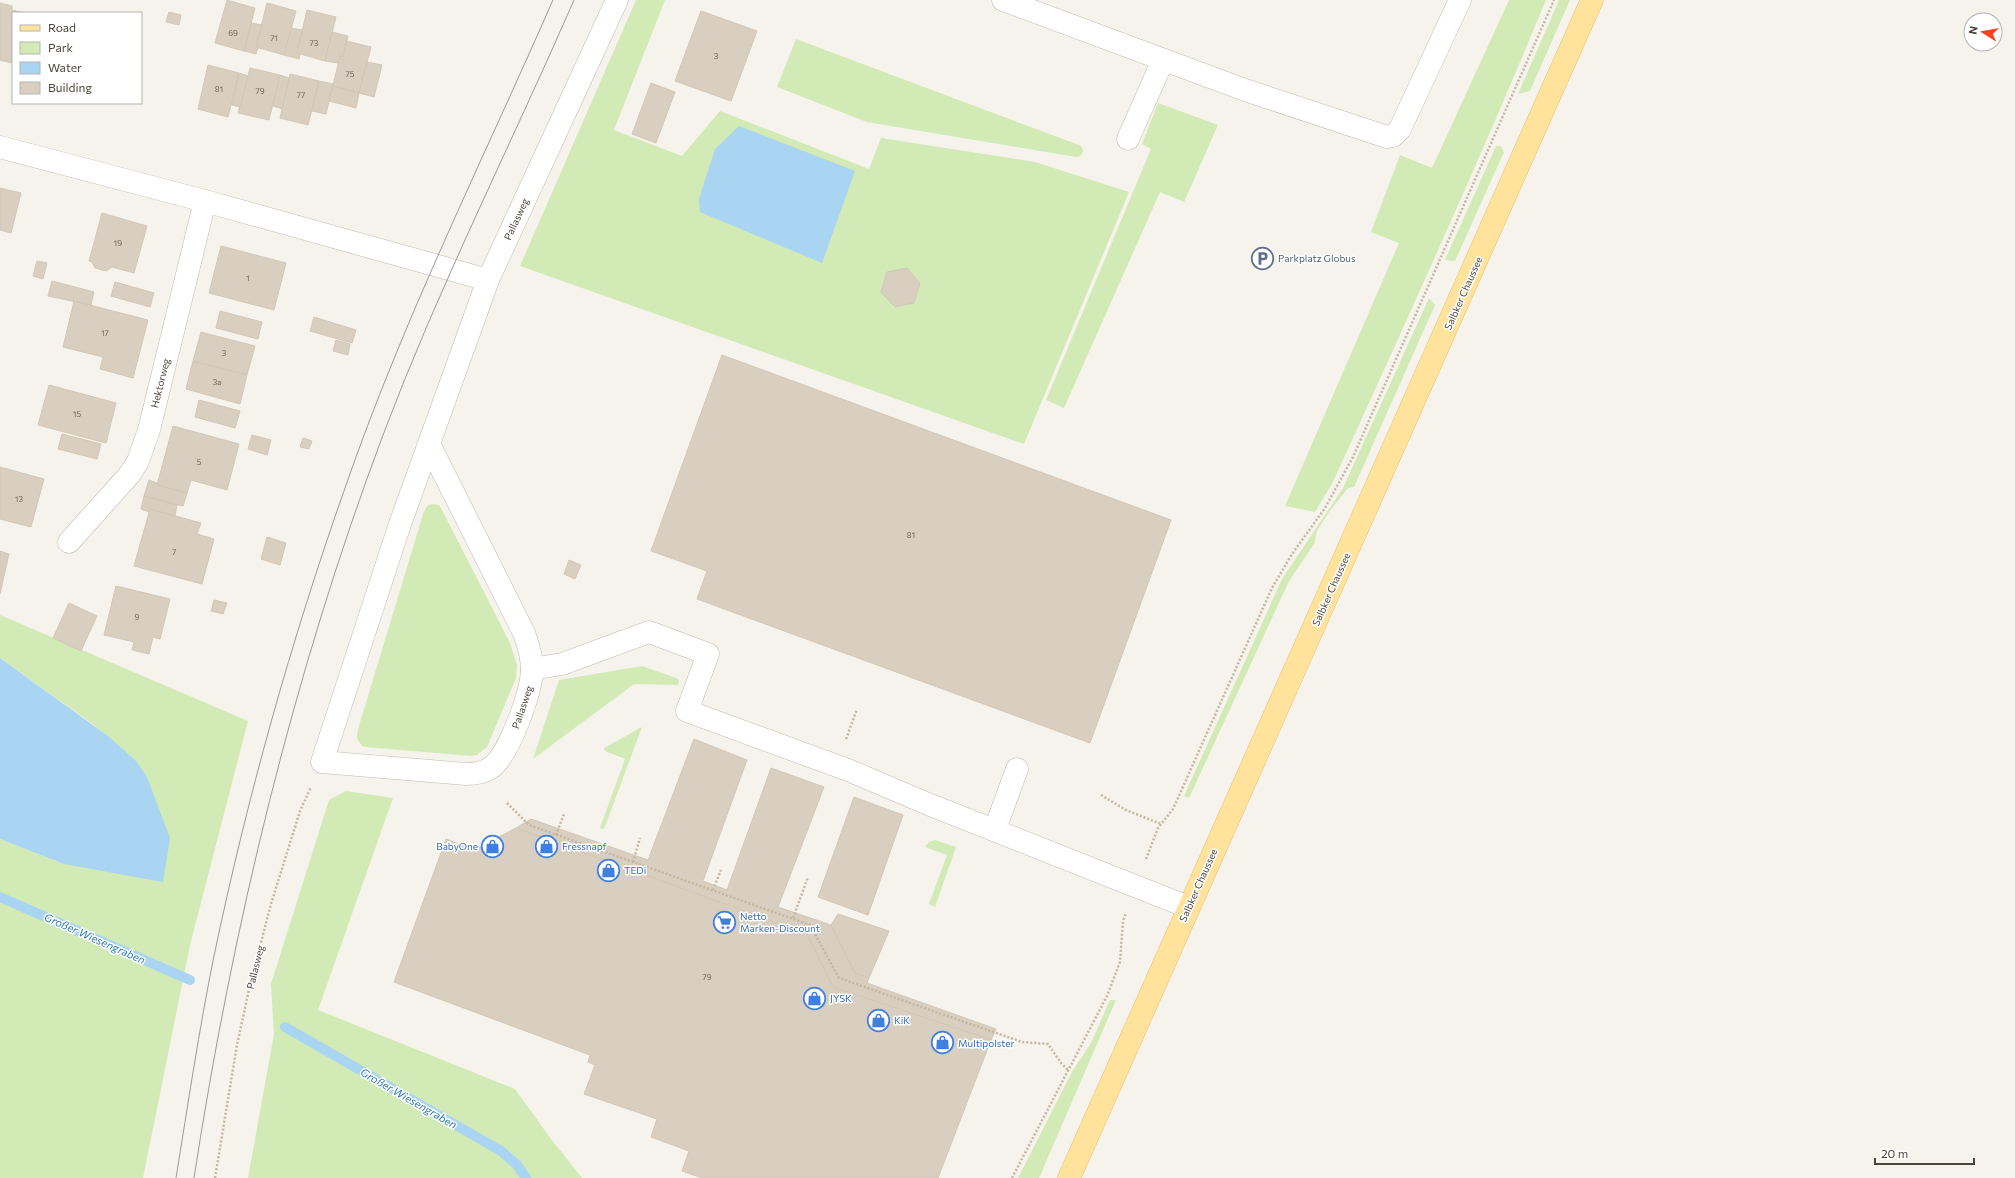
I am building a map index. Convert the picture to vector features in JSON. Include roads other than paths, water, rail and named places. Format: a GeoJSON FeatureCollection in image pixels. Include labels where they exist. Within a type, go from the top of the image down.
{"type":"FeatureCollection","features":[{"type":"Feature","properties":{"kind":"main road","name":"Salbker Chaussee"},"geometry":{"type":"LineString","coordinates":[[1069,1178],[1188,907],[1592,0]]}},
{"type":"Feature","properties":{"kind":"street","name":"Pallasweg"},"geometry":{"type":"LineString","coordinates":[[429,444],[520,622],[528,644],[532,669],[527,697],[507,748],[496,764],[485,771],[466,774],[322,762],[400,524],[488,280],[617,0]]}},
{"type":"Feature","properties":{"kind":"street"},"geometry":{"type":"LineString","coordinates":[[1003,0],[1163,60],[1378,135],[1391,136],[1400,129],[1460,0]]}},
{"type":"Feature","properties":{"kind":"street"},"geometry":{"type":"LineString","coordinates":[[1128,139],[1163,60]]}},
{"type":"Feature","properties":{"kind":"street"},"geometry":{"type":"LineString","coordinates":[[0,147],[205,201],[488,280]]}},
{"type":"Feature","properties":{"kind":"street","name":"Hektorweg"},"geometry":{"type":"LineString","coordinates":[[69,542],[125,480],[138,461],[149,430],[205,201]]}},
{"type":"Feature","properties":{"kind":"street"},"geometry":{"type":"LineString","coordinates":[[532,669],[562,664],[649,632],[708,654],[687,711],[836,765],[928,804],[995,829],[1188,907]]}},
{"type":"Feature","properties":{"kind":"street"},"geometry":{"type":"LineString","coordinates":[[995,829],[1017,769]]}},
{"type":"Feature","properties":{"kind":"water"},"geometry":{"type":"Polygon","coordinates":[[[739,126],[855,171],[822,263],[700,212],[699,199],[715,149],[739,126]]]}},
{"type":"Feature","properties":{"kind":"water"},"geometry":{"type":"Polygon","coordinates":[[[0,658],[108,736],[136,761],[147,777],[170,838],[163,882],[64,864],[0,839],[0,658]]]}},
{"type":"Feature","properties":{"kind":"waterway","name":"Großer Wiesengraben"},"geometry":{"type":"LineString","coordinates":[[0,897],[190,980]]}},
{"type":"Feature","properties":{"kind":"waterway","name":"Großer Wiesengraben"},"geometry":{"type":"LineString","coordinates":[[285,1027],[501,1151],[517,1165],[526,1178]]}},
{"type":"Feature","properties":{"kind":"tram line"},"geometry":{"type":"LineString","coordinates":[[176,1178],[203,1012],[227,897],[256,779],[306,603],[345,488],[392,364],[444,242],[553,0]]}},
{"type":"Feature","properties":{"kind":"tram line"},"geometry":{"type":"LineString","coordinates":[[194,1178],[227,989],[247,895],[269,802],[321,617],[351,525],[383,435],[405,379],[451,270],[574,0]]}},
{"type":"Feature","properties":{"kind":"place","name":"Parkplatz Globus"},"geometry":{"type":"Point","coordinates":[1262,258]}},
{"type":"Feature","properties":{"kind":"place","name":"BabyOne"},"geometry":{"type":"Point","coordinates":[493,846]}},
{"type":"Feature","properties":{"kind":"place","name":"Fressnapf"},"geometry":{"type":"Point","coordinates":[546,846]}},
{"type":"Feature","properties":{"kind":"place","name":"TEDi"},"geometry":{"type":"Point","coordinates":[608,870]}},
{"type":"Feature","properties":{"kind":"place","name":"Netto Marken-Discount"},"geometry":{"type":"Point","coordinates":[724,922]}},
{"type":"Feature","properties":{"kind":"place","name":"JYSK"},"geometry":{"type":"Point","coordinates":[815,998]}},
{"type":"Feature","properties":{"kind":"place","name":"KiK"},"geometry":{"type":"Point","coordinates":[879,1020]}},
{"type":"Feature","properties":{"kind":"place","name":"Multipolster"},"geometry":{"type":"Point","coordinates":[942,1043]}}]}
